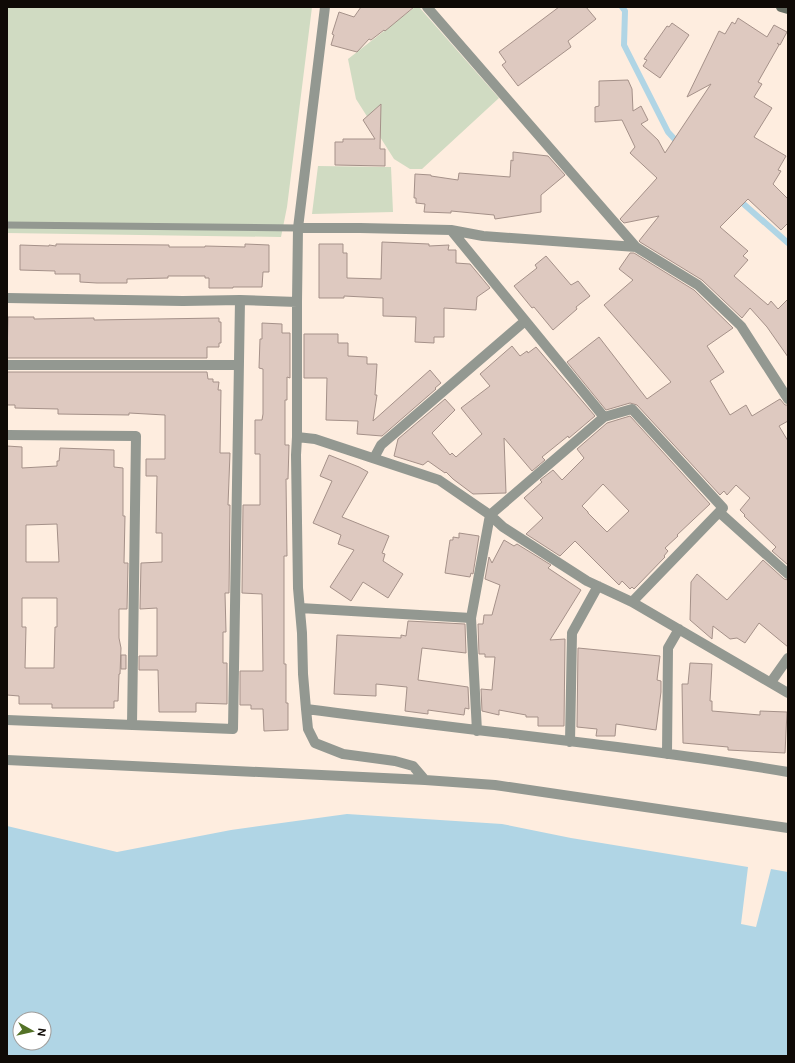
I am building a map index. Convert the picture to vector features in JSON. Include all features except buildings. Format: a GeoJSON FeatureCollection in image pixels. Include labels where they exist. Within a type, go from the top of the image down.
{"type":"FeatureCollection","features":[{"type":"Feature","properties":{"kind":"main road"},"geometry":{"type":"LineString","coordinates":[[781,7],[788,9]]}},
{"type":"Feature","properties":{"kind":"street"},"geometry":{"type":"LineString","coordinates":[[325,7],[298,228],[296,455],[298,588],[308,730],[315,743],[343,754],[395,761],[413,766],[424,780]]}},
{"type":"Feature","properties":{"kind":"street"},"geometry":{"type":"LineString","coordinates":[[427,7],[636,246],[698,285],[741,326],[788,399]]}},
{"type":"Feature","properties":{"kind":"street"},"geometry":{"type":"LineString","coordinates":[[298,228],[451,230],[483,236],[636,246]]}},
{"type":"Feature","properties":{"kind":"street"},"geometry":{"type":"LineString","coordinates":[[451,230],[604,417]]}},
{"type":"Feature","properties":{"kind":"street"},"geometry":{"type":"LineString","coordinates":[[7,298],[183,301],[240,300],[297,302]]}},
{"type":"Feature","properties":{"kind":"street"},"geometry":{"type":"LineString","coordinates":[[7,720],[233,729],[240,300]]}},
{"type":"Feature","properties":{"kind":"street"},"geometry":{"type":"LineString","coordinates":[[374,458],[381,445],[525,321]]}},
{"type":"Feature","properties":{"kind":"street"},"geometry":{"type":"LineString","coordinates":[[7,365],[239,366]]}},
{"type":"Feature","properties":{"kind":"street"},"geometry":{"type":"LineString","coordinates":[[477,731],[471,618],[490,515],[604,417],[632,409],[723,508],[632,602]]}},
{"type":"Feature","properties":{"kind":"street"},"geometry":{"type":"LineString","coordinates":[[7,435],[136,436],[132,725]]}},
{"type":"Feature","properties":{"kind":"street"},"geometry":{"type":"LineString","coordinates":[[297,437],[315,439],[440,480],[490,515],[503,527],[587,581],[632,602],[788,693]]}},
{"type":"Feature","properties":{"kind":"street"},"geometry":{"type":"LineString","coordinates":[[719,512],[788,574]]}},
{"type":"Feature","properties":{"kind":"street"},"geometry":{"type":"LineString","coordinates":[[570,742],[572,634],[598,586]]}},
{"type":"Feature","properties":{"kind":"street"},"geometry":{"type":"LineString","coordinates":[[300,608],[471,618]]}},
{"type":"Feature","properties":{"kind":"street"},"geometry":{"type":"LineString","coordinates":[[667,754],[668,648],[679,629]]}},
{"type":"Feature","properties":{"kind":"street"},"geometry":{"type":"LineString","coordinates":[[771,682],[788,658]]}},
{"type":"Feature","properties":{"kind":"street"},"geometry":{"type":"LineString","coordinates":[[306,709],[704,758],[788,772]]}},
{"type":"Feature","properties":{"kind":"street"},"geometry":{"type":"LineString","coordinates":[[7,760],[424,780],[495,785],[788,828]]}},
{"type":"Feature","properties":{"kind":"lane"},"geometry":{"type":"LineString","coordinates":[[7,225],[298,228]]}},
{"type":"Feature","properties":{"kind":"green space"},"geometry":{"type":"Polygon","coordinates":[[[7,7],[312,7],[287,207],[281,237],[7,233],[7,7]]]}},
{"type":"Feature","properties":{"kind":"green space"},"geometry":{"type":"Polygon","coordinates":[[[415,7],[419,7],[499,98],[422,169],[410,169],[394,159],[356,99],[348,59],[415,7]]]}},
{"type":"Feature","properties":{"kind":"green space"},"geometry":{"type":"Polygon","coordinates":[[[318,166],[391,167],[393,212],[312,214],[318,166]]]}},
{"type":"Feature","properties":{"kind":"water"},"geometry":{"type":"Polygon","coordinates":[[[347,814],[502,824],[571,838],[748,867],[741,924],[756,927],[771,869],[788,872],[788,1056],[7,1056],[7,826],[117,852],[231,830],[347,814]]]}},
{"type":"Feature","properties":{"kind":"waterway"},"geometry":{"type":"LineString","coordinates":[[622,7],[625,11],[624,45],[668,132],[680,145]]}},
{"type":"Feature","properties":{"kind":"waterway"},"geometry":{"type":"LineString","coordinates":[[738,199],[788,243]]}}]}
